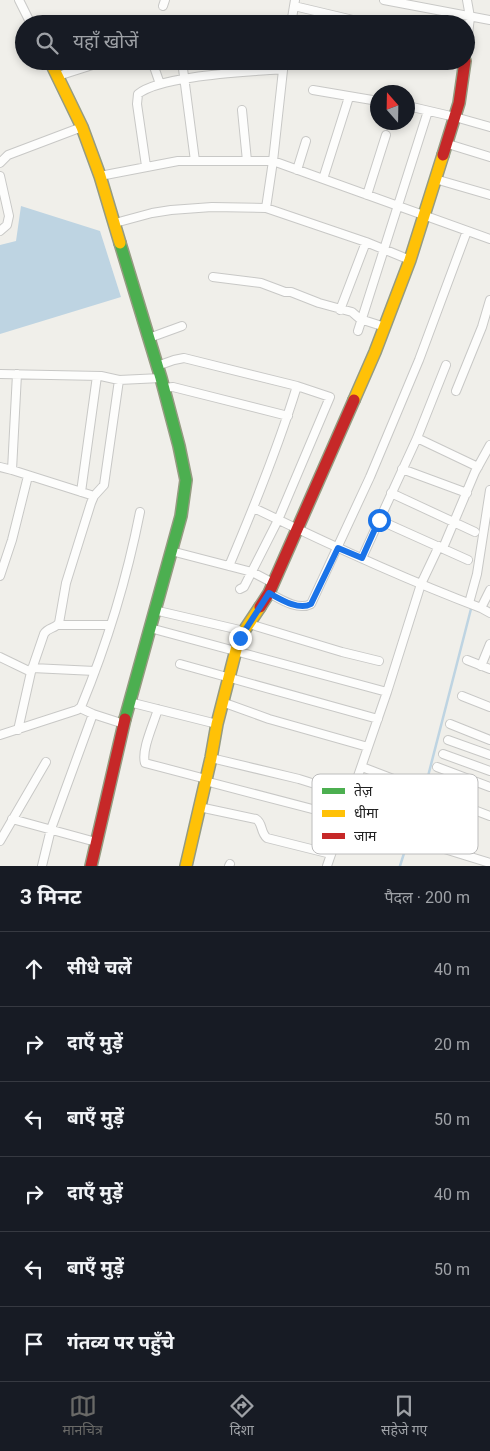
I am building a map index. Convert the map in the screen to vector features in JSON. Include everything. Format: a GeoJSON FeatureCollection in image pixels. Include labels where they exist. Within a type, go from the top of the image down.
{"type":"FeatureCollection","features":[{"type":"Feature","properties":{"kind":"street"},"geometry":{"type":"LineString","coordinates":[[19,0],[26,15]]}},
{"type":"Feature","properties":{"kind":"street"},"geometry":{"type":"LineString","coordinates":[[384,0],[460,15]]}},
{"type":"Feature","properties":{"kind":"street"},"geometry":{"type":"LineString","coordinates":[[434,0],[436,10]]}},
{"type":"Feature","properties":{"kind":"street"},"geometry":{"type":"LineString","coordinates":[[467,0],[470,15]]}},
{"type":"Feature","properties":{"kind":"street"},"geometry":{"type":"LineString","coordinates":[[295,3],[338,15]]}},
{"type":"Feature","properties":{"kind":"street"},"geometry":{"type":"LineString","coordinates":[[475,18],[490,20]]}},
{"type":"Feature","properties":{"kind":"street"},"geometry":{"type":"LineString","coordinates":[[55,70],[82,127],[115,223],[162,383],[179,446],[186,484],[181,516],[129,702],[91,866]]}},
{"type":"Feature","properties":{"kind":"street"},"geometry":{"type":"LineString","coordinates":[[58,76],[77,70]]}},
{"type":"Feature","properties":{"kind":"street"},"geometry":{"type":"LineString","coordinates":[[155,70],[160,84]]}},
{"type":"Feature","properties":{"kind":"street"},"geometry":{"type":"LineString","coordinates":[[183,70],[195,161]]}},
{"type":"Feature","properties":{"kind":"street"},"geometry":{"type":"LineString","coordinates":[[146,166],[137,98],[141,91],[160,84],[184,79],[248,70]]}},
{"type":"Feature","properties":{"kind":"street"},"geometry":{"type":"LineString","coordinates":[[266,208],[283,70]]}},
{"type":"Feature","properties":{"kind":"street"},"geometry":{"type":"LineString","coordinates":[[186,866],[222,702],[230,679],[236,651],[246,628],[271,588],[385,327],[410,260],[448,144],[460,103],[464,70]]}},
{"type":"Feature","properties":{"kind":"street"},"geometry":{"type":"LineString","coordinates":[[313,90],[370,100]]}},
{"type":"Feature","properties":{"kind":"street"},"geometry":{"type":"LineString","coordinates":[[323,179],[349,97]]}},
{"type":"Feature","properties":{"kind":"street"},"geometry":{"type":"LineString","coordinates":[[415,108],[490,127]]}},
{"type":"Feature","properties":{"kind":"street"},"geometry":{"type":"LineString","coordinates":[[242,110],[247,161]]}},
{"type":"Feature","properties":{"kind":"street"},"geometry":{"type":"LineString","coordinates":[[358,331],[360,319],[428,111]]}},
{"type":"Feature","properties":{"kind":"street"},"geometry":{"type":"LineString","coordinates":[[0,164],[8,155],[82,127]]}},
{"type":"Feature","properties":{"kind":"street"},"geometry":{"type":"LineString","coordinates":[[367,195],[386,135]]}},
{"type":"Feature","properties":{"kind":"street"},"geometry":{"type":"LineString","coordinates":[[297,170],[306,141]]}},
{"type":"Feature","properties":{"kind":"street"},"geometry":{"type":"LineString","coordinates":[[448,144],[490,157]]}},
{"type":"Feature","properties":{"kind":"street"},"geometry":{"type":"LineString","coordinates":[[100,176],[146,166],[178,162],[273,161],[490,239]]}},
{"type":"Feature","properties":{"kind":"street"},"geometry":{"type":"LineString","coordinates":[[0,176],[9,216],[8,225],[0,231]]}},
{"type":"Feature","properties":{"kind":"street"},"geometry":{"type":"LineString","coordinates":[[435,179],[490,195]]}},
{"type":"Feature","properties":{"kind":"street"},"geometry":{"type":"LineString","coordinates":[[115,223],[170,210],[212,207],[266,208],[366,242],[410,260]]}},
{"type":"Feature","properties":{"kind":"street"},"geometry":{"type":"LineString","coordinates":[[171,551],[252,572],[284,601],[300,606],[311,604],[338,548],[419,360],[467,231]]}},
{"type":"Feature","properties":{"kind":"street"},"geometry":{"type":"LineString","coordinates":[[340,310],[366,242]]}},
{"type":"Feature","properties":{"kind":"street"},"geometry":{"type":"LineString","coordinates":[[214,277],[261,283],[340,310],[352,312],[360,319],[385,327]]}},
{"type":"Feature","properties":{"kind":"street"},"geometry":{"type":"LineString","coordinates":[[456,391],[482,327],[490,300]]}},
{"type":"Feature","properties":{"kind":"street"},"geometry":{"type":"LineString","coordinates":[[149,338],[182,326]]}},
{"type":"Feature","properties":{"kind":"street"},"geometry":{"type":"LineString","coordinates":[[157,366],[184,358],[330,396],[278,520],[244,587],[240,589]]}},
{"type":"Feature","properties":{"kind":"street"},"geometry":{"type":"LineString","coordinates":[[362,558],[417,438],[446,365]]}},
{"type":"Feature","properties":{"kind":"street"},"geometry":{"type":"LineString","coordinates":[[0,374],[96,376],[119,380],[162,383],[288,416]]}},
{"type":"Feature","properties":{"kind":"street"},"geometry":{"type":"LineString","coordinates":[[12,470],[17,374]]}},
{"type":"Feature","properties":{"kind":"street"},"geometry":{"type":"LineString","coordinates":[[81,492],[96,376]]}},
{"type":"Feature","properties":{"kind":"street"},"geometry":{"type":"LineString","coordinates":[[58,625],[66,583],[94,496],[103,488],[106,478],[119,380]]}},
{"type":"Feature","properties":{"kind":"street"},"geometry":{"type":"LineString","coordinates":[[229,566],[254,508],[297,386]]}},
{"type":"Feature","properties":{"kind":"street"},"geometry":{"type":"LineString","coordinates":[[417,438],[478,467]]}},
{"type":"Feature","properties":{"kind":"street"},"geometry":{"type":"LineString","coordinates":[[359,774],[421,584],[455,522],[466,493],[490,444]]}},
{"type":"Feature","properties":{"kind":"street"},"geometry":{"type":"LineString","coordinates":[[0,467],[94,496]]}},
{"type":"Feature","properties":{"kind":"street"},"geometry":{"type":"LineString","coordinates":[[402,469],[466,493]]}},
{"type":"Feature","properties":{"kind":"street"},"geometry":{"type":"LineString","coordinates":[[0,576],[12,540],[28,476]]}},
{"type":"Feature","properties":{"kind":"street"},"geometry":{"type":"LineString","coordinates":[[474,605],[490,490]]}},
{"type":"Feature","properties":{"kind":"street"},"geometry":{"type":"LineString","coordinates":[[391,493],[475,532]]}},
{"type":"Feature","properties":{"kind":"street"},"geometry":{"type":"LineString","coordinates":[[254,508],[338,548],[490,613]]}},
{"type":"Feature","properties":{"kind":"street"},"geometry":{"type":"LineString","coordinates":[[80,708],[95,671],[110,625],[133,548],[140,512]]}},
{"type":"Feature","properties":{"kind":"street"},"geometry":{"type":"LineString","coordinates":[[379,520],[468,560]]}},
{"type":"Feature","properties":{"kind":"street"},"geometry":{"type":"LineString","coordinates":[[474,605],[490,590]]}},
{"type":"Feature","properties":{"kind":"street"},"geometry":{"type":"LineString","coordinates":[[154,610],[246,628],[379,661]]}},
{"type":"Feature","properties":{"kind":"street"},"geometry":{"type":"LineString","coordinates":[[18,730],[32,670],[46,630],[58,625],[110,625]]}},
{"type":"Feature","properties":{"kind":"street"},"geometry":{"type":"LineString","coordinates":[[150,628],[387,692]]}},
{"type":"Feature","properties":{"kind":"street"},"geometry":{"type":"LineString","coordinates":[[481,666],[490,644]]}},
{"type":"Feature","properties":{"kind":"street"},"geometry":{"type":"LineString","coordinates":[[0,657],[32,670],[95,671]]}},
{"type":"Feature","properties":{"kind":"street"},"geometry":{"type":"LineString","coordinates":[[467,660],[490,669]]}},
{"type":"Feature","properties":{"kind":"street"},"geometry":{"type":"LineString","coordinates":[[180,664],[378,719]]}},
{"type":"Feature","properties":{"kind":"street"},"geometry":{"type":"LineString","coordinates":[[462,696],[490,708]]}},
{"type":"Feature","properties":{"kind":"street"},"geometry":{"type":"LineString","coordinates":[[129,702],[217,724]]}},
{"type":"Feature","properties":{"kind":"street"},"geometry":{"type":"LineString","coordinates":[[222,702],[269,719],[368,747]]}},
{"type":"Feature","properties":{"kind":"street"},"geometry":{"type":"LineString","coordinates":[[0,735],[80,708],[124,724]]}},
{"type":"Feature","properties":{"kind":"street"},"geometry":{"type":"LineString","coordinates":[[158,709],[146,746],[145,763],[312,809]]}},
{"type":"Feature","properties":{"kind":"street"},"geometry":{"type":"LineString","coordinates":[[42,866],[51,829],[93,714]]}},
{"type":"Feature","properties":{"kind":"street"},"geometry":{"type":"LineString","coordinates":[[450,724],[490,740]]}},
{"type":"Feature","properties":{"kind":"street"},"geometry":{"type":"LineString","coordinates":[[448,740],[490,755]]}},
{"type":"Feature","properties":{"kind":"street"},"geometry":{"type":"LineString","coordinates":[[444,754],[490,771]]}},
{"type":"Feature","properties":{"kind":"street"},"geometry":{"type":"LineString","coordinates":[[211,758],[312,783]]}},
{"type":"Feature","properties":{"kind":"street"},"geometry":{"type":"LineString","coordinates":[[0,841],[46,762]]}},
{"type":"Feature","properties":{"kind":"street"},"geometry":{"type":"LineString","coordinates":[[362,766],[384,774]]}},
{"type":"Feature","properties":{"kind":"street"},"geometry":{"type":"LineString","coordinates":[[437,767],[456,774]]}},
{"type":"Feature","properties":{"kind":"street"},"geometry":{"type":"LineString","coordinates":[[478,782],[490,787]]}},
{"type":"Feature","properties":{"kind":"street"},"geometry":{"type":"LineString","coordinates":[[199,807],[256,819],[260,823],[262,832],[268,838],[312,849]]}},
{"type":"Feature","properties":{"kind":"street"},"geometry":{"type":"LineString","coordinates":[[478,811],[490,816]]}},
{"type":"Feature","properties":{"kind":"street"},"geometry":{"type":"LineString","coordinates":[[12,820],[96,842]]}},
{"type":"Feature","properties":{"kind":"street"},"geometry":{"type":"LineString","coordinates":[[327,866],[331,854]]}},
{"type":"Feature","properties":{"kind":"street"},"geometry":{"type":"LineString","coordinates":[[459,854],[490,863]]}},
{"type":"Feature","properties":{"kind":"water"},"geometry":{"type":"Polygon","coordinates":[[[21,206],[100,231],[121,297],[0,334],[0,245],[16,241],[21,206]]]}},
{"type":"Feature","properties":{"kind":"waterway"},"geometry":{"type":"LineString","coordinates":[[429,774],[472,605]]}},
{"type":"Feature","properties":{"kind":"waterway"},"geometry":{"type":"LineString","coordinates":[[400,866],[404,854]]}},
{"type":"Feature","properties":{"kind":"traffic: fast"},"geometry":{"type":"LineString","coordinates":[[120,243],[161,378],[186,480],[181,516],[125,719]]}},
{"type":"Feature","properties":{"kind":"traffic: slow"},"geometry":{"type":"LineString","coordinates":[[54,70],[82,127],[100,176],[120,243]]}},
{"type":"Feature","properties":{"kind":"traffic: slow"},"geometry":{"type":"LineString","coordinates":[[354,400],[375,352],[410,260],[443,155]]}},
{"type":"Feature","properties":{"kind":"traffic: slow"},"geometry":{"type":"LineString","coordinates":[[186,866],[217,724],[237,646],[244,631],[260,607]]}},
{"type":"Feature","properties":{"kind":"traffic: jam"},"geometry":{"type":"LineString","coordinates":[[443,155],[459,103],[464,70]]}},
{"type":"Feature","properties":{"kind":"traffic: jam"},"geometry":{"type":"LineString","coordinates":[[260,607],[269,593],[354,400]]}},
{"type":"Feature","properties":{"kind":"traffic: jam"},"geometry":{"type":"LineString","coordinates":[[91,866],[125,719]]}},
{"type":"Feature","properties":{"kind":"route"},"geometry":{"type":"LineString","coordinates":[[240,638],[269,593],[284,601],[300,606],[311,604],[338,548],[362,558],[379,520]]}}]}
